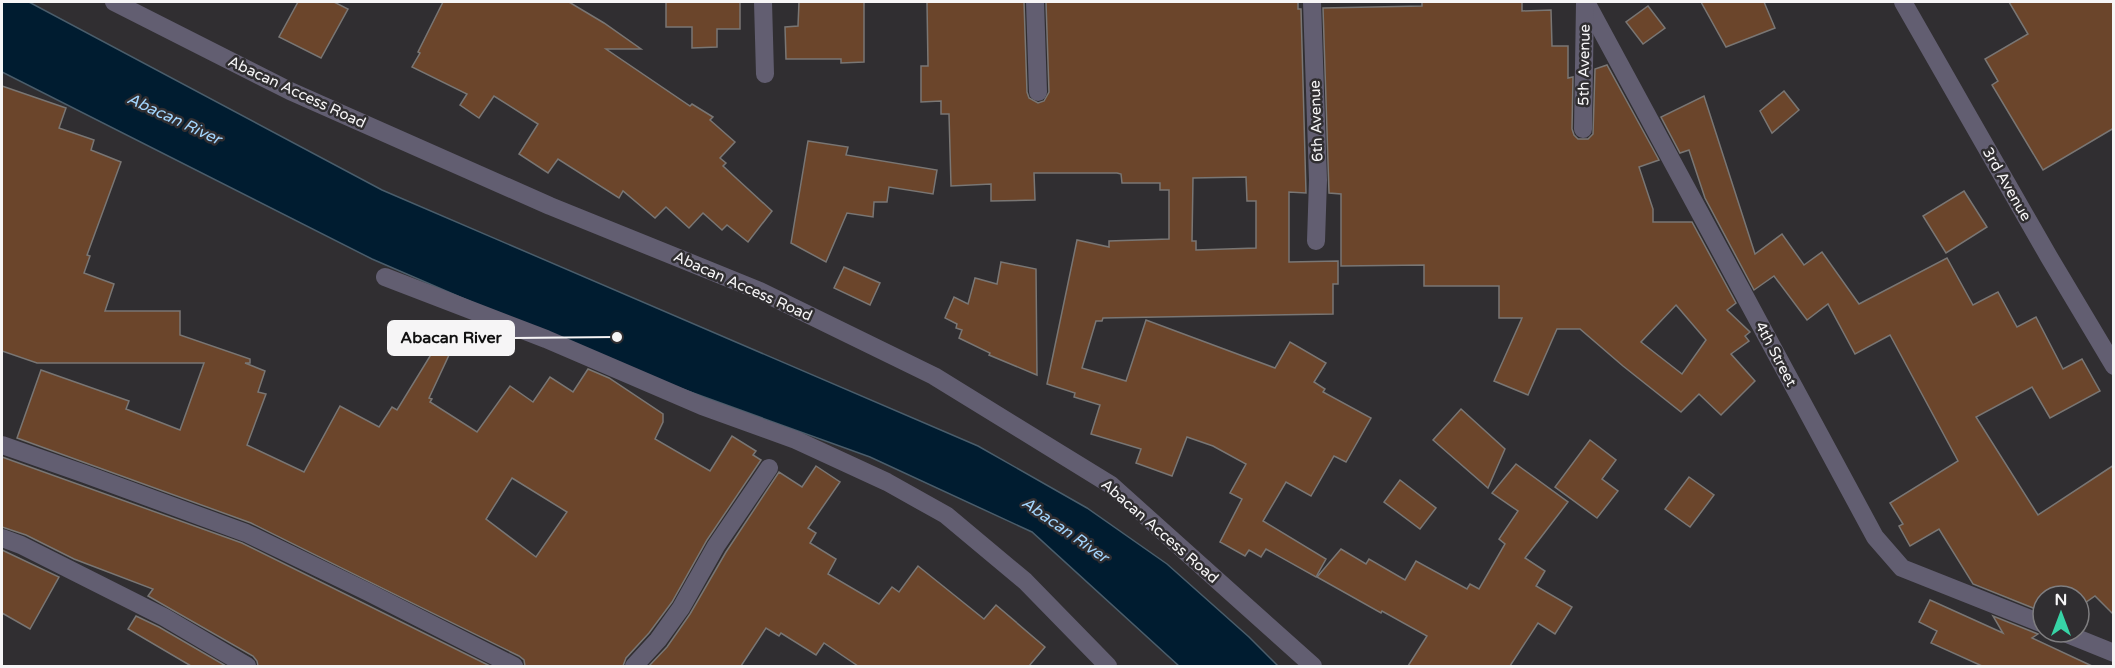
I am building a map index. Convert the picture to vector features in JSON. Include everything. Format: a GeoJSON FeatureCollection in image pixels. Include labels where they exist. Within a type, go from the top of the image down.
{"type":"FeatureCollection","features":[{"type":"Feature","properties":{"kind":"street","name":"Abacan Access Road"},"geometry":{"type":"LineString","coordinates":[[114,2],[290,91],[550,206],[760,291],[934,376],[1111,485],[1313,666]]}},
{"type":"Feature","properties":{"kind":"street"},"geometry":{"type":"LineString","coordinates":[[764,2],[765,74]]}},
{"type":"Feature","properties":{"kind":"street"},"geometry":{"type":"LineString","coordinates":[[1035,2],[1038,92]]}},
{"type":"Feature","properties":{"kind":"street","name":"6th Avenue"},"geometry":{"type":"LineString","coordinates":[[1312,2],[1318,180],[1316,241]]}},
{"type":"Feature","properties":{"kind":"street","name":"5th Avenue"},"geometry":{"type":"LineString","coordinates":[[1583,129],[1585,2]]}},
{"type":"Feature","properties":{"kind":"street","name":"4th Street"},"geometry":{"type":"LineString","coordinates":[[1585,2],[1875,537],[1902,568],[2031,619]]}},
{"type":"Feature","properties":{"kind":"street","name":"3rd Avenue"},"geometry":{"type":"LineString","coordinates":[[1903,2],[2114,366]]}},
{"type":"Feature","properties":{"kind":"street"},"geometry":{"type":"LineString","coordinates":[[385,277],[546,339],[702,406],[796,441],[887,482],[946,515],[1025,581],[1108,666]]}},
{"type":"Feature","properties":{"kind":"street"},"geometry":{"type":"LineString","coordinates":[[2,445],[246,533],[513,666]]}},
{"type":"Feature","properties":{"kind":"street"},"geometry":{"type":"LineString","coordinates":[[634,666],[658,640],[681,608],[716,546],[769,468]]}},
{"type":"Feature","properties":{"kind":"street"},"geometry":{"type":"LineString","coordinates":[[2,538],[21,545],[164,617],[247,666]]}},
{"type":"Feature","properties":{"kind":"street"},"geometry":{"type":"LineString","coordinates":[[2091,644],[2114,653]]}},
{"type":"Feature","properties":{"kind":"water"},"geometry":{"type":"Polygon","coordinates":[[[2,2],[29,2],[382,190],[978,446],[1087,508],[1167,564],[1278,666],[1179,666],[1032,532],[870,457],[624,368],[372,259],[2,72],[2,2]]]}},
{"type":"Feature","properties":{"kind":"building"},"geometry":{"type":"Polygon","coordinates":[[[298,2],[334,2],[348,9],[321,58],[279,37],[298,2]]]}},
{"type":"Feature","properties":{"kind":"building"},"geometry":{"type":"Polygon","coordinates":[[[443,2],[569,2],[604,23],[641,49],[606,49],[690,106],[692,104],[713,117],[710,120],[735,142],[720,158],[726,163],[723,166],[772,211],[748,242],[727,225],[722,230],[703,213],[689,228],[666,207],[655,218],[623,191],[619,198],[558,159],[548,173],[519,154],[538,124],[494,96],[479,118],[460,105],[467,94],[412,67],[443,2]]]}},
{"type":"Feature","properties":{"kind":"building"},"geometry":{"type":"Polygon","coordinates":[[[666,2],[740,2],[740,29],[717,29],[717,47],[692,48],[692,27],[666,27],[666,2]]]}},
{"type":"Feature","properties":{"kind":"building"},"geometry":{"type":"Polygon","coordinates":[[[799,2],[864,2],[864,62],[841,63],[841,59],[786,59],[785,27],[798,26],[799,2]]]}},
{"type":"Feature","properties":{"kind":"building"},"geometry":{"type":"Polygon","coordinates":[[[927,2],[1024,2],[1027,92],[1029,98],[1038,103],[1044,101],[1049,92],[1046,2],[1298,2],[1298,9],[1301,9],[1306,193],[1289,192],[1289,262],[1338,261],[1338,284],[1333,284],[1333,314],[1103,318],[1102,321],[1096,321],[1082,368],[1126,381],[1146,320],[1275,368],[1290,342],[1326,363],[1314,382],[1325,389],[1323,392],[1371,418],[1346,462],[1334,456],[1311,496],[1286,482],[1263,521],[1326,559],[1316,577],[1266,549],[1261,557],[1249,550],[1245,556],[1220,542],[1242,499],[1230,493],[1246,464],[1213,446],[1187,437],[1172,476],[1136,463],[1141,449],[1091,434],[1100,405],[1074,397],[1075,393],[1047,384],[1077,240],[1109,247],[1109,241],[1169,239],[1169,190],[1160,190],[1160,183],[1122,183],[1121,174],[1117,173],[1034,173],[1035,200],[991,201],[991,184],[951,186],[949,114],[941,114],[941,101],[921,102],[921,66],[928,66],[927,2]],[[1246,177],[1193,178],[1192,241],[1196,241],[1196,250],[1256,248],[1256,201],[1247,201],[1246,177]]]}},
{"type":"Feature","properties":{"kind":"building"},"geometry":{"type":"Polygon","coordinates":[[[1422,2],[1522,2],[1522,11],[1551,10],[1552,46],[1568,46],[1568,78],[1573,77],[1572,129],[1578,139],[1588,139],[1593,134],[1595,69],[1607,65],[1659,160],[1639,167],[1653,209],[1653,222],[1692,222],[1736,303],[1727,310],[1750,332],[1745,336],[1749,341],[1731,354],[1755,381],[1721,415],[1699,394],[1681,412],[1580,329],[1557,329],[1528,395],[1494,381],[1522,318],[1499,318],[1499,286],[1424,286],[1424,265],[1341,266],[1341,194],[1329,193],[1323,8],[1422,6],[1422,2]],[[1676,305],[1641,342],[1682,374],[1706,340],[1676,305]]]}},
{"type":"Feature","properties":{"kind":"building"},"geometry":{"type":"Polygon","coordinates":[[[1701,2],[1764,2],[1775,28],[1726,47],[1701,2]]]}},
{"type":"Feature","properties":{"kind":"building"},"geometry":{"type":"Polygon","coordinates":[[[2009,2],[2114,2],[2114,128],[2043,170],[1992,85],[1998,81],[1985,59],[2028,34],[2009,2]]]}},
{"type":"Feature","properties":{"kind":"building"},"geometry":{"type":"Polygon","coordinates":[[[1648,6],[1665,28],[1643,44],[1626,22],[1648,6]]]}},
{"type":"Feature","properties":{"kind":"building"},"geometry":{"type":"Polygon","coordinates":[[[2,86],[66,108],[59,128],[94,140],[91,150],[121,162],[87,255],[90,256],[84,273],[114,284],[105,311],[180,311],[180,335],[250,359],[250,363],[245,363],[265,371],[258,392],[266,394],[247,445],[304,472],[340,406],[379,427],[392,407],[397,410],[435,348],[449,355],[429,398],[432,399],[430,402],[477,432],[510,386],[533,402],[550,377],[573,392],[588,369],[609,378],[663,414],[663,422],[655,439],[710,471],[732,436],[756,451],[753,455],[761,460],[707,540],[672,602],[649,633],[626,658],[623,666],[525,666],[524,660],[519,656],[251,523],[17,438],[41,370],[129,401],[126,409],[180,430],[204,363],[37,363],[2,351],[2,86]],[[512,478],[486,519],[536,557],[567,512],[512,478]]]}},
{"type":"Feature","properties":{"kind":"building"},"geometry":{"type":"Polygon","coordinates":[[[1784,91],[1799,110],[1772,133],[1760,111],[1784,91]]]}},
{"type":"Feature","properties":{"kind":"building"},"geometry":{"type":"Polygon","coordinates":[[[1704,96],[1755,254],[1782,234],[1804,265],[1822,252],[1859,304],[1947,258],[1973,305],[1998,292],[2017,327],[2036,317],[2063,369],[2082,359],[2100,391],[2050,418],[2032,387],[1976,417],[2038,515],[2114,465],[2114,615],[2095,596],[2091,599],[2091,584],[2031,584],[2031,607],[1973,584],[1939,529],[1910,546],[1899,526],[1903,524],[1890,503],[1958,461],[1890,335],[1855,354],[1828,304],[1807,320],[1774,276],[1754,290],[1705,198],[1689,150],[1680,153],[1661,117],[1704,96]]]}},
{"type":"Feature","properties":{"kind":"building"},"geometry":{"type":"Polygon","coordinates":[[[808,141],[848,147],[846,155],[937,170],[933,194],[889,187],[887,202],[874,202],[873,217],[847,213],[826,262],[791,243],[808,141]]]}},
{"type":"Feature","properties":{"kind":"building"},"geometry":{"type":"Polygon","coordinates":[[[1964,191],[1987,227],[1946,253],[1923,216],[1964,191]]]}},
{"type":"Feature","properties":{"kind":"building"},"geometry":{"type":"Polygon","coordinates":[[[1001,262],[1036,269],[1037,375],[989,355],[990,353],[959,338],[962,330],[956,328],[957,324],[945,318],[954,297],[968,304],[975,278],[997,284],[1001,262]]]}},
{"type":"Feature","properties":{"kind":"building"},"geometry":{"type":"Polygon","coordinates":[[[844,267],[880,283],[870,305],[834,288],[844,267]]]}},
{"type":"Feature","properties":{"kind":"building"},"geometry":{"type":"Polygon","coordinates":[[[1461,409],[1505,449],[1488,488],[1433,440],[1461,409]]]}},
{"type":"Feature","properties":{"kind":"building"},"geometry":{"type":"Polygon","coordinates":[[[1590,440],[1616,460],[1602,479],[1618,491],[1597,518],[1555,487],[1590,440]]]}},
{"type":"Feature","properties":{"kind":"building"},"geometry":{"type":"Polygon","coordinates":[[[2,457],[242,543],[490,666],[258,666],[253,656],[148,596],[153,589],[74,559],[26,535],[2,527],[2,457]]]}},
{"type":"Feature","properties":{"kind":"building"},"geometry":{"type":"Polygon","coordinates":[[[1516,464],[1568,502],[1525,558],[1545,571],[1536,586],[1572,607],[1555,634],[1538,623],[1510,666],[1408,666],[1427,636],[1317,577],[1341,549],[1366,564],[1369,559],[1405,580],[1416,561],[1467,589],[1470,584],[1479,589],[1505,544],[1499,539],[1518,511],[1492,493],[1516,464]]]}},
{"type":"Feature","properties":{"kind":"building"},"geometry":{"type":"Polygon","coordinates":[[[816,466],[840,482],[808,528],[816,533],[810,543],[836,559],[828,574],[879,604],[892,587],[899,592],[918,566],[984,619],[996,605],[1045,647],[1029,666],[858,666],[824,643],[816,655],[781,633],[779,636],[766,628],[741,666],[649,666],[667,647],[690,614],[726,552],[779,472],[802,487],[816,466]]]}},
{"type":"Feature","properties":{"kind":"building"},"geometry":{"type":"Polygon","coordinates":[[[1689,477],[1714,495],[1690,527],[1665,509],[1689,477]]]}},
{"type":"Feature","properties":{"kind":"building"},"geometry":{"type":"Polygon","coordinates":[[[1400,480],[1436,508],[1420,529],[1384,502],[1400,480]]]}},
{"type":"Feature","properties":{"kind":"building"},"geometry":{"type":"Polygon","coordinates":[[[2,550],[59,577],[30,629],[2,613],[2,550]]]}},
{"type":"Feature","properties":{"kind":"building"},"geometry":{"type":"Polygon","coordinates":[[[1930,600],[2003,633],[1993,616],[2031,631],[2031,644],[2045,644],[2092,666],[1982,666],[1931,643],[1937,631],[1919,622],[1930,600]]]}},
{"type":"Feature","properties":{"kind":"building"},"geometry":{"type":"Polygon","coordinates":[[[136,616],[226,666],[191,666],[128,629],[136,616]]]}},
{"type":"Feature","properties":{"kind":"place","name":"Abacan River"},"geometry":{"type":"Point","coordinates":[617,337]}}]}
